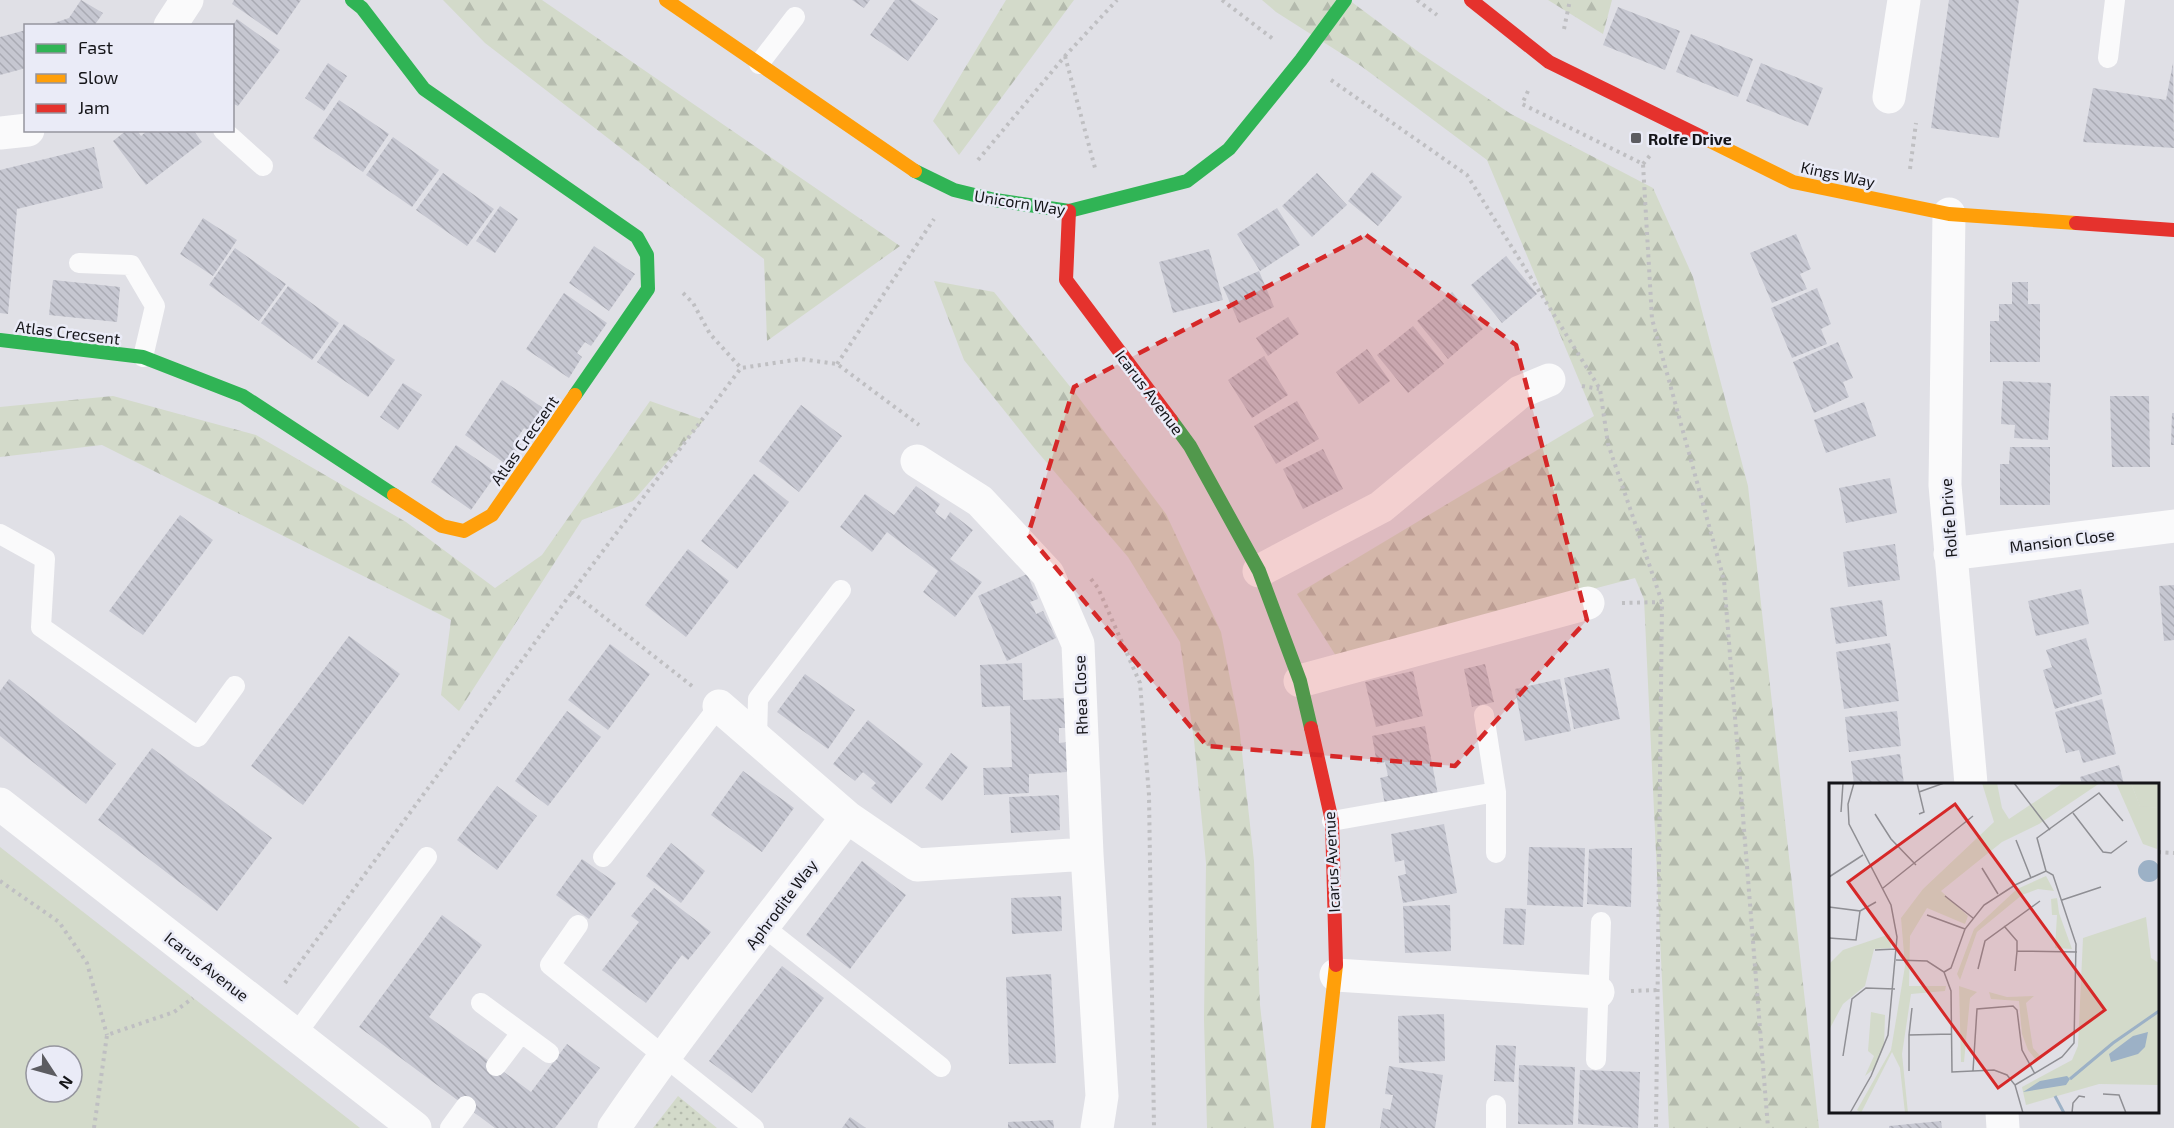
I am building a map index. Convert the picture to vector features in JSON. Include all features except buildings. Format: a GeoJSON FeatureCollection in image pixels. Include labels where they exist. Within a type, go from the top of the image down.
{"type":"FeatureCollection","features":[{"type":"Feature","properties":{"kind":"street"},"geometry":{"type":"LineString","coordinates":[[171,24],[187,0]]}},
{"type":"Feature","properties":{"kind":"street"},"geometry":{"type":"LineString","coordinates":[[351,0],[362,8],[424,89],[637,237],[647,255]]}},
{"type":"Feature","properties":{"kind":"street","name":"Unicorn Way"},"geometry":{"type":"LineString","coordinates":[[666,0],[907,167],[954,190],[995,200],[1069,211],[1187,181],[1228,149],[1301,60],[1346,0]]}},
{"type":"Feature","properties":{"kind":"street","name":"Kings Way"},"geometry":{"type":"LineString","coordinates":[[1471,0],[1549,62],[1793,182],[1949,214],[2174,230]]}},
{"type":"Feature","properties":{"kind":"street"},"geometry":{"type":"LineString","coordinates":[[1889,97],[1904,0]]}},
{"type":"Feature","properties":{"kind":"street"},"geometry":{"type":"LineString","coordinates":[[0,133],[24,130]]}},
{"type":"Feature","properties":{"kind":"street","name":"Icarus Avenue"},"geometry":{"type":"LineString","coordinates":[[1069,211],[1066,280],[1190,446],[1259,571],[1300,681],[1332,821],[1336,975],[1318,1128]]}},
{"type":"Feature","properties":{"kind":"street","name":"Rolfe Drive"},"geometry":{"type":"LineString","coordinates":[[1949,214],[1945,485],[1971,783]]}},
{"type":"Feature","properties":{"kind":"street","name":"Atlas Crecsent"},"geometry":{"type":"LineString","coordinates":[[0,340],[143,357],[243,396],[442,526],[464,531],[492,515],[648,289],[647,255]]}},
{"type":"Feature","properties":{"kind":"street"},"geometry":{"type":"LineString","coordinates":[[1259,571],[1381,507],[1520,392],[1549,380]]}},
{"type":"Feature","properties":{"kind":"street","name":"Rhea Close"},"geometry":{"type":"LineString","coordinates":[[917,461],[980,501],[1048,574],[1078,644],[1087,854],[1102,1096],[1097,1128]]}},
{"type":"Feature","properties":{"kind":"street","name":"Mansion Close"},"geometry":{"type":"LineString","coordinates":[[1950,554],[2174,526]]}},
{"type":"Feature","properties":{"kind":"street"},"geometry":{"type":"LineString","coordinates":[[1300,681],[1588,603]]}},
{"type":"Feature","properties":{"kind":"street"},"geometry":{"type":"LineString","coordinates":[[718,706],[847,816],[917,865],[1087,854]]}},
{"type":"Feature","properties":{"kind":"street","name":"Icarus Avenue"},"geometry":{"type":"LineString","coordinates":[[0,804],[414,1128]]}},
{"type":"Feature","properties":{"kind":"street","name":"Aphrodite Way"},"geometry":{"type":"LineString","coordinates":[[614,1128],[663,1057],[847,816]]}},
{"type":"Feature","properties":{"kind":"street"},"geometry":{"type":"LineString","coordinates":[[1336,975],[1598,992]]}},
{"type":"Feature","properties":{"kind":"street"},"geometry":{"type":"LineString","coordinates":[[2002,1113],[2003,1128]]}},
{"type":"Feature","properties":{"kind":"lane"},"geometry":{"type":"LineString","coordinates":[[2108,58],[2115,0]]}},
{"type":"Feature","properties":{"kind":"lane"},"geometry":{"type":"LineString","coordinates":[[759,64],[795,17]]}},
{"type":"Feature","properties":{"kind":"lane"},"geometry":{"type":"LineString","coordinates":[[225,132],[263,166]]}},
{"type":"Feature","properties":{"kind":"lane"},"geometry":{"type":"LineString","coordinates":[[79,262],[131,265],[154,306],[143,357]]}},
{"type":"Feature","properties":{"kind":"lane"},"geometry":{"type":"LineString","coordinates":[[0,534],[45,559],[41,627],[198,737],[235,686]]}},
{"type":"Feature","properties":{"kind":"lane"},"geometry":{"type":"LineString","coordinates":[[757,740],[758,699],[842,590]]}},
{"type":"Feature","properties":{"kind":"lane"},"geometry":{"type":"LineString","coordinates":[[603,857],[718,706]]}},
{"type":"Feature","properties":{"kind":"lane"},"geometry":{"type":"LineString","coordinates":[[1484,715],[1496,792],[1496,853]]}},
{"type":"Feature","properties":{"kind":"lane"},"geometry":{"type":"LineString","coordinates":[[1332,821],[1496,792]]}},
{"type":"Feature","properties":{"kind":"lane"},"geometry":{"type":"LineString","coordinates":[[296,1034],[427,857]]}},
{"type":"Feature","properties":{"kind":"lane"},"geometry":{"type":"LineString","coordinates":[[1596,1060],[1601,922]]}},
{"type":"Feature","properties":{"kind":"lane"},"geometry":{"type":"LineString","coordinates":[[578,925],[550,965],[754,1128]]}},
{"type":"Feature","properties":{"kind":"lane"},"geometry":{"type":"LineString","coordinates":[[764,927],[941,1067]]}},
{"type":"Feature","properties":{"kind":"lane"},"geometry":{"type":"LineString","coordinates":[[481,1003],[549,1053]]}},
{"type":"Feature","properties":{"kind":"lane"},"geometry":{"type":"LineString","coordinates":[[496,1066],[520,1033]]}},
{"type":"Feature","properties":{"kind":"lane"},"geometry":{"type":"LineString","coordinates":[[1496,1105],[1496,1128]]}},
{"type":"Feature","properties":{"kind":"lane"},"geometry":{"type":"LineString","coordinates":[[450,1128],[466,1106]]}},
{"type":"Feature","properties":{"kind":"path"},"geometry":{"type":"LineString","coordinates":[[837,364],[954,190],[1065,56],[1117,0]]}},
{"type":"Feature","properties":{"kind":"path"},"geometry":{"type":"LineString","coordinates":[[1222,0],[1278,43]]}},
{"type":"Feature","properties":{"kind":"path"},"geometry":{"type":"LineString","coordinates":[[1562,39],[1570,0]]}},
{"type":"Feature","properties":{"kind":"path"},"geometry":{"type":"LineString","coordinates":[[1065,56],[1105,203]]}},
{"type":"Feature","properties":{"kind":"path"},"geometry":{"type":"LineString","coordinates":[[1329,78],[1467,175],[1600,389],[1608,444],[1662,602],[1656,1128]]}},
{"type":"Feature","properties":{"kind":"path"},"geometry":{"type":"LineString","coordinates":[[1531,85],[1522,104],[1643,164]]}},
{"type":"Feature","properties":{"kind":"path"},"geometry":{"type":"LineString","coordinates":[[1905,205],[1916,122]]}},
{"type":"Feature","properties":{"kind":"path"},"geometry":{"type":"LineString","coordinates":[[1654,150],[1643,164],[1652,319],[1724,580],[1768,1128]]}},
{"type":"Feature","properties":{"kind":"path"},"geometry":{"type":"LineString","coordinates":[[647,255],[693,303],[710,334],[741,368]]}},
{"type":"Feature","properties":{"kind":"path"},"geometry":{"type":"LineString","coordinates":[[264,1010],[572,592],[741,368],[801,359],[837,364],[921,427]]}},
{"type":"Feature","properties":{"kind":"path"},"geometry":{"type":"LineString","coordinates":[[1084,570],[1098,588],[1140,683],[1149,795],[1154,1128]]}},
{"type":"Feature","properties":{"kind":"path"},"geometry":{"type":"LineString","coordinates":[[572,592],[718,706]]}},
{"type":"Feature","properties":{"kind":"path"},"geometry":{"type":"LineString","coordinates":[[2159,852],[2174,853]]}},
{"type":"Feature","properties":{"kind":"path"},"geometry":{"type":"LineString","coordinates":[[0,881],[59,922],[87,963],[106,1035],[94,1128]]}},
{"type":"Feature","properties":{"kind":"path"},"geometry":{"type":"LineString","coordinates":[[106,1035],[174,1012],[220,977]]}},
{"type":"Feature","properties":{"kind":"highlighted area"},"geometry":{"type":"Polygon","coordinates":[[[1366,235],[1516,345],[1587,620],[1455,766],[1207,746],[1028,535],[1074,387],[1366,235]]]}},
{"type":"Feature","properties":{"kind":"green space"},"geometry":{"type":"Polygon","coordinates":[[[443,0],[542,0],[900,246],[767,341],[764,259],[485,43],[443,0]]]}},
{"type":"Feature","properties":{"kind":"green space"},"geometry":{"type":"Polygon","coordinates":[[[1006,0],[1074,0],[959,155],[933,121],[1006,0]]]}},
{"type":"Feature","properties":{"kind":"green space"},"geometry":{"type":"Polygon","coordinates":[[[1262,0],[1349,0],[1420,53],[1511,114],[1653,188],[1693,277],[1748,486],[1819,1128],[1669,1128],[1644,599],[1635,578],[1336,656],[1297,594],[1594,416],[1487,160],[1361,66],[1276,12],[1262,0]]]}},
{"type":"Feature","properties":{"kind":"green space"},"geometry":{"type":"Polygon","coordinates":[[[1548,0],[1612,0],[1603,34],[1548,0]]]}},
{"type":"Feature","properties":{"kind":"green space"},"geometry":{"type":"Polygon","coordinates":[[[934,281],[994,292],[1076,394],[1166,514],[1221,632],[1239,725],[1254,861],[1260,1005],[1274,1128],[1207,1128],[1204,1020],[1206,863],[1194,740],[1180,642],[1128,557],[1035,449],[964,360],[934,281]]]}},
{"type":"Feature","properties":{"kind":"green space"},"geometry":{"type":"Polygon","coordinates":[[[113,396],[256,435],[406,522],[495,588],[542,555],[650,401],[704,420],[633,501],[582,520],[459,711],[441,695],[451,620],[102,445],[0,457],[0,407],[113,396]]]}},
{"type":"Feature","properties":{"kind":"green space"},"geometry":{"type":"Polygon","coordinates":[[[0,847],[360,1128],[0,1128],[0,847]]]}},
{"type":"Feature","properties":{"kind":"green space"},"geometry":{"type":"Polygon","coordinates":[[[678,1096],[717,1128],[653,1128],[678,1096]]]}},
{"type":"Feature","properties":{"kind":"traffic: fast"},"geometry":{"type":"LineString","coordinates":[[352,0],[362,8],[424,89],[637,237],[647,255],[648,289],[575,395]]}},
{"type":"Feature","properties":{"kind":"traffic: fast"},"geometry":{"type":"LineString","coordinates":[[915,171],[954,190],[995,200],[1069,211],[1187,181],[1229,149],[1301,60],[1345,0]]}},
{"type":"Feature","properties":{"kind":"traffic: fast"},"geometry":{"type":"LineString","coordinates":[[0,340],[143,357],[243,396],[394,495]]}},
{"type":"Feature","properties":{"kind":"traffic: fast"},"geometry":{"type":"LineString","coordinates":[[1171,420],[1190,446],[1259,571],[1300,681],[1311,728]]}},
{"type":"Feature","properties":{"kind":"traffic: slow"},"geometry":{"type":"LineString","coordinates":[[666,0],[915,171]]}},
{"type":"Feature","properties":{"kind":"traffic: slow"},"geometry":{"type":"LineString","coordinates":[[1708,140],[1793,182],[1949,214],[2076,223]]}},
{"type":"Feature","properties":{"kind":"traffic: slow"},"geometry":{"type":"LineString","coordinates":[[394,495],[442,526],[464,531],[492,515],[575,395]]}},
{"type":"Feature","properties":{"kind":"traffic: slow"},"geometry":{"type":"LineString","coordinates":[[1318,1128],[1336,965]]}},
{"type":"Feature","properties":{"kind":"traffic: jam"},"geometry":{"type":"LineString","coordinates":[[1471,0],[1549,62],[1708,140]]}},
{"type":"Feature","properties":{"kind":"traffic: jam"},"geometry":{"type":"LineString","coordinates":[[1069,211],[1066,280],[1171,420]]}},
{"type":"Feature","properties":{"kind":"traffic: jam"},"geometry":{"type":"LineString","coordinates":[[2076,223],[2174,230]]}},
{"type":"Feature","properties":{"kind":"traffic: jam"},"geometry":{"type":"LineString","coordinates":[[1311,728],[1332,821],[1336,965]]}},
{"type":"Feature","properties":{"kind":"place","name":"Rolfe Drive"},"geometry":{"type":"Point","coordinates":[1636,138]}}]}
